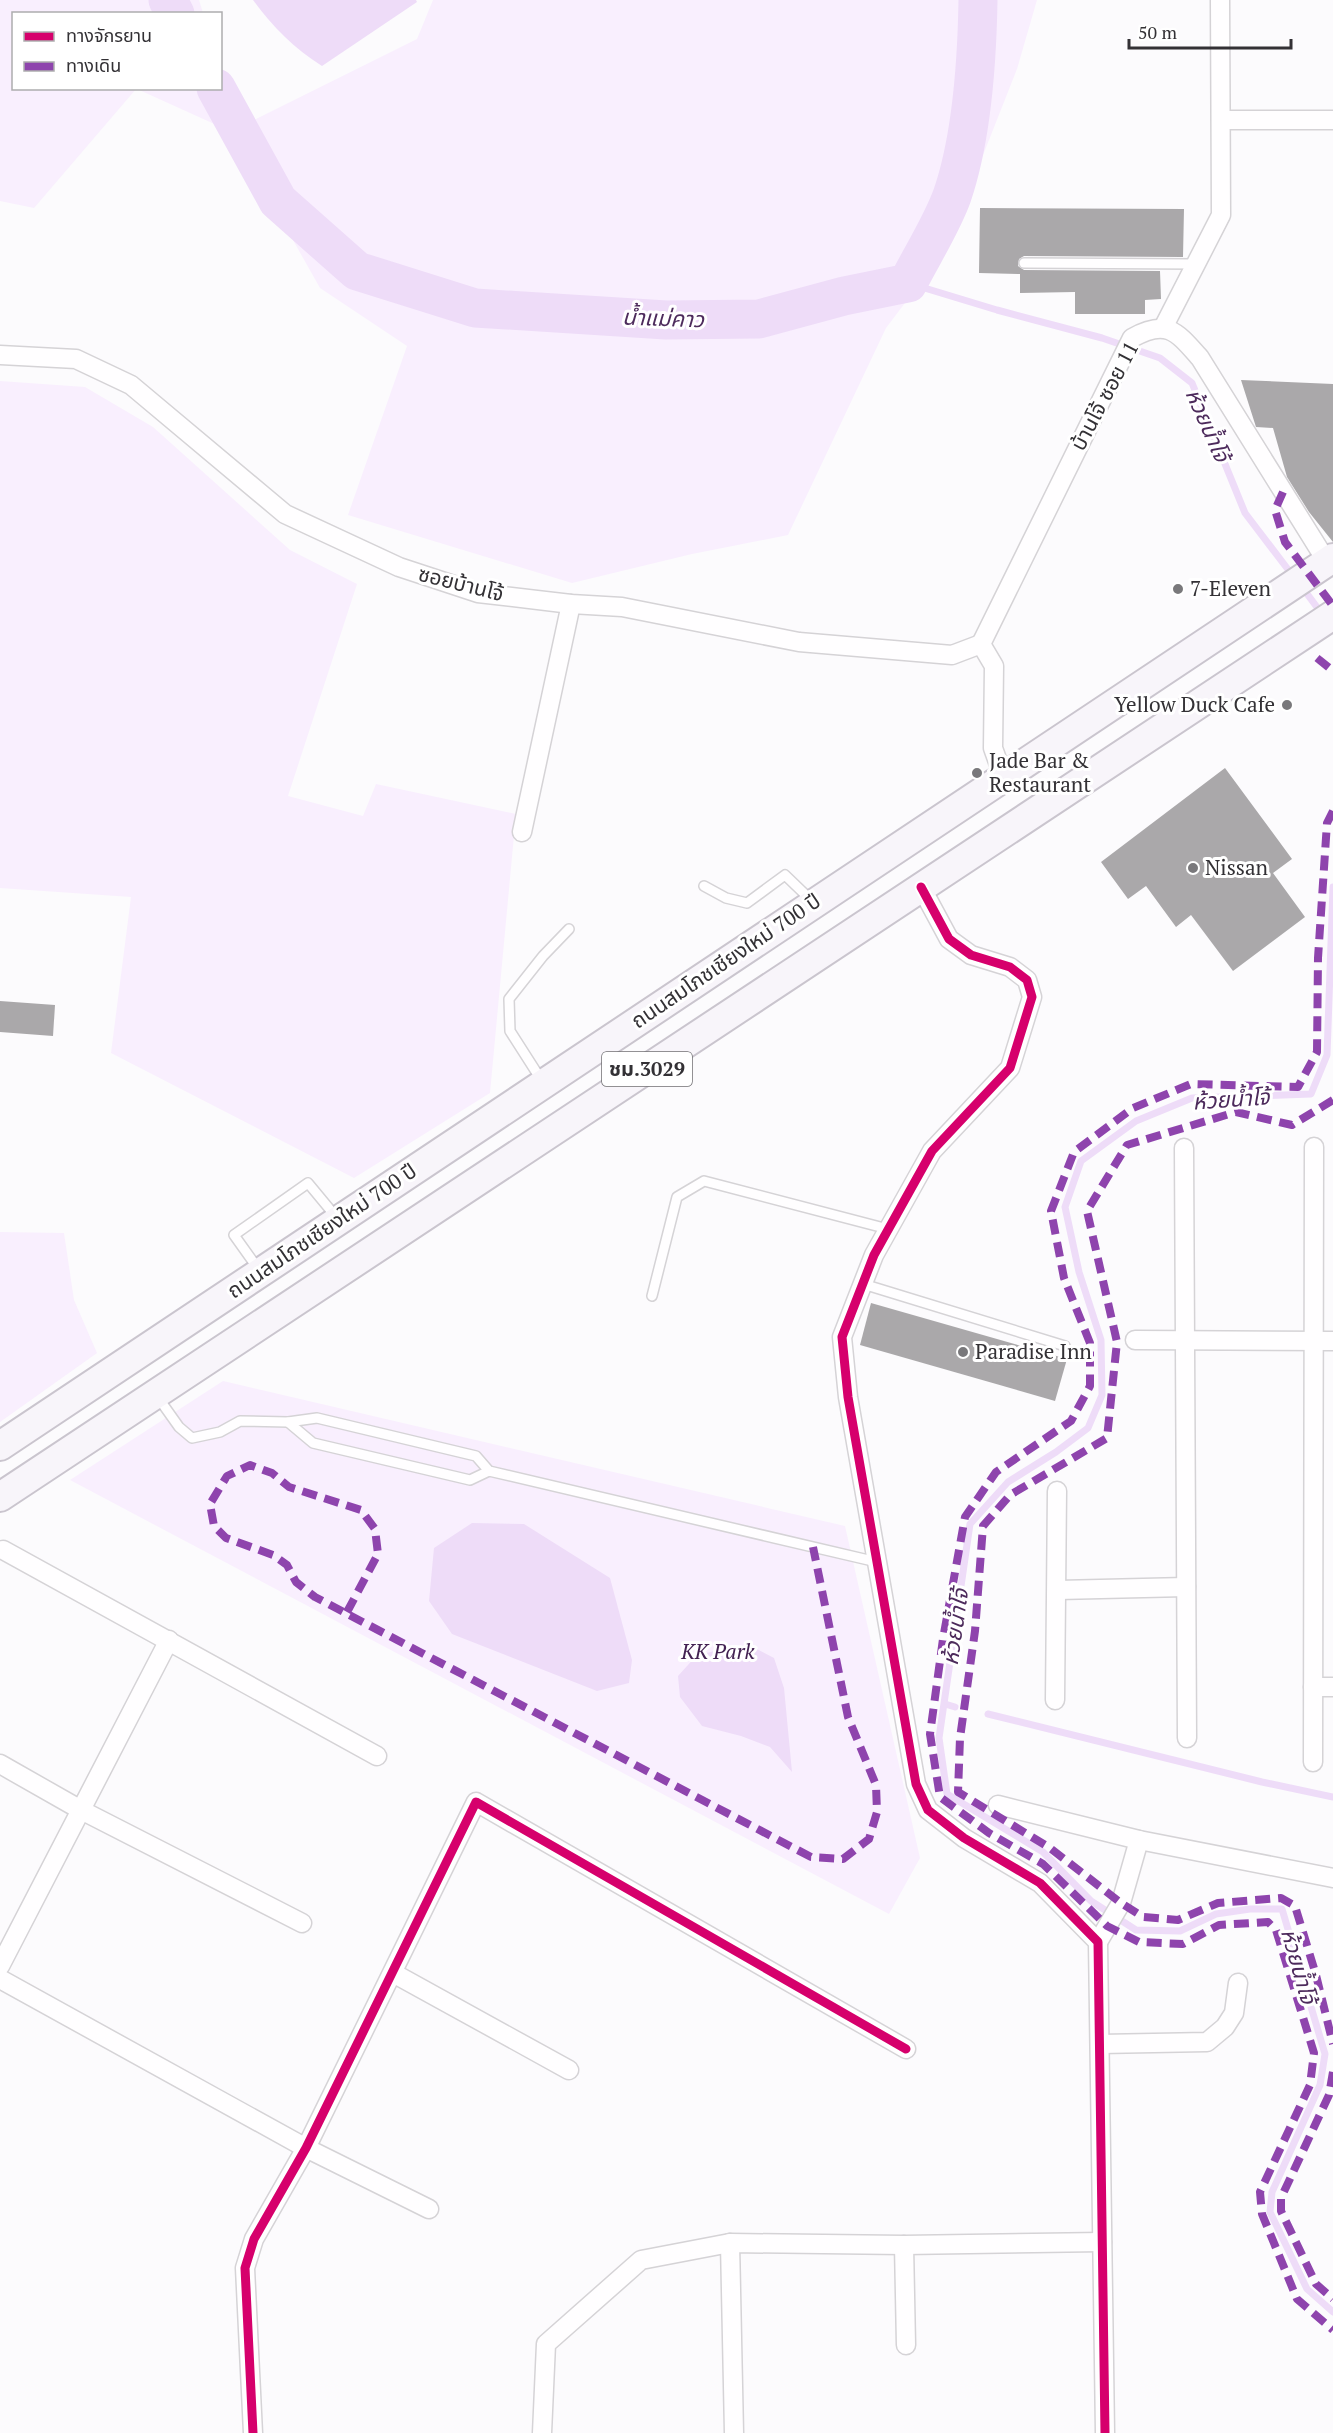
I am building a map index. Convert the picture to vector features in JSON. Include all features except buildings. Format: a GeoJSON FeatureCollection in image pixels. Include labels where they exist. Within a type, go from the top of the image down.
{"type":"FeatureCollection","features":[{"type":"Feature","properties":{"kind":"main road","name":"ถนนสมโภชเชียงใหม่ 700 ปี"},"geometry":{"type":"LineString","coordinates":[[0,1446],[1325,563]]}},
{"type":"Feature","properties":{"kind":"main road","name":"ถนนสมโภชเชียงใหม่ 700 ปี"},"geometry":{"type":"LineString","coordinates":[[0,1497],[1333,615]]}},
{"type":"Feature","properties":{"kind":"street"},"geometry":{"type":"LineString","coordinates":[[1163,328],[1221,215],[1220,0]]}},
{"type":"Feature","properties":{"kind":"street"},"geometry":{"type":"LineString","coordinates":[[1221,120],[1333,120]]}},
{"type":"Feature","properties":{"kind":"street","name":"บ้านโจ้ ซอย 11"},"geometry":{"type":"LineString","coordinates":[[981,644],[1132,338],[1148,329],[1163,328],[1180,335],[1200,358],[1325,563]]}},
{"type":"Feature","properties":{"kind":"street","name":"ซอยบ้านโจ้"},"geometry":{"type":"LineString","coordinates":[[0,355],[76,359],[131,385],[285,514],[399,567],[478,593],[571,604],[622,607],[799,642],[952,655],[981,644]]}},
{"type":"Feature","properties":{"kind":"street"},"geometry":{"type":"LineString","coordinates":[[522,832],[571,604]]}},
{"type":"Feature","properties":{"kind":"street"},"geometry":{"type":"LineString","coordinates":[[981,644],[994,666],[993,748],[1003,776]]}},
{"type":"Feature","properties":{"kind":"street"},"geometry":{"type":"LineString","coordinates":[[921,887],[949,939],[971,955],[1010,967],[1027,980],[1032,997],[1010,1068],[932,1151],[874,1255],[842,1337],[848,1397],[916,1784],[928,1810],[964,1838],[1040,1883],[1103,1934]]}},
{"type":"Feature","properties":{"kind":"street"},"geometry":{"type":"LineString","coordinates":[[1313,1762],[1314,1147]]}},
{"type":"Feature","properties":{"kind":"street"},"geometry":{"type":"LineString","coordinates":[[1184,1148],[1187,1738]]}},
{"type":"Feature","properties":{"kind":"street"},"geometry":{"type":"LineString","coordinates":[[1135,1340],[1333,1341]]}},
{"type":"Feature","properties":{"kind":"street"},"geometry":{"type":"LineString","coordinates":[[1055,1701],[1058,1590],[1057,1491]]}},
{"type":"Feature","properties":{"kind":"street"},"geometry":{"type":"LineString","coordinates":[[3,1550],[377,1756]]}},
{"type":"Feature","properties":{"kind":"street"},"geometry":{"type":"LineString","coordinates":[[1058,1590],[1186,1587]]}},
{"type":"Feature","properties":{"kind":"street"},"geometry":{"type":"LineString","coordinates":[[0,1966],[169,1640]]}},
{"type":"Feature","properties":{"kind":"street"},"geometry":{"type":"LineString","coordinates":[[1313,1687],[1333,1687]]}},
{"type":"Feature","properties":{"kind":"street"},"geometry":{"type":"LineString","coordinates":[[0,1764],[81,1810],[302,1923]]}},
{"type":"Feature","properties":{"kind":"street"},"geometry":{"type":"LineString","coordinates":[[253,2433],[245,2268],[254,2239],[306,2148],[476,1802],[906,2049]]}},
{"type":"Feature","properties":{"kind":"street"},"geometry":{"type":"LineString","coordinates":[[998,1804],[1139,1840],[1333,1878]]}},
{"type":"Feature","properties":{"kind":"street"},"geometry":{"type":"LineString","coordinates":[[1105,2433],[1100,2044],[1103,1934],[1121,1903],[1139,1840]]}},
{"type":"Feature","properties":{"kind":"street"},"geometry":{"type":"LineString","coordinates":[[393,1973],[569,2070]]}},
{"type":"Feature","properties":{"kind":"street"},"geometry":{"type":"LineString","coordinates":[[0,1979],[306,2148],[429,2209]]}},
{"type":"Feature","properties":{"kind":"street"},"geometry":{"type":"LineString","coordinates":[[1100,2044],[1207,2042],[1225,2027],[1234,2013],[1238,1983]]}},
{"type":"Feature","properties":{"kind":"street"},"geometry":{"type":"LineString","coordinates":[[542,2433],[546,2344],[641,2260],[730,2244],[904,2245],[1102,2242]]}},
{"type":"Feature","properties":{"kind":"street"},"geometry":{"type":"LineString","coordinates":[[730,2244],[734,2433]]}},
{"type":"Feature","properties":{"kind":"street"},"geometry":{"type":"LineString","coordinates":[[904,2245],[906,2345]]}},
{"type":"Feature","properties":{"kind":"lane"},"geometry":{"type":"LineString","coordinates":[[1024,263],[1197,264]]}},
{"type":"Feature","properties":{"kind":"lane"},"geometry":{"type":"LineString","coordinates":[[704,886],[726,898],[747,903],[785,875],[814,903]]}},
{"type":"Feature","properties":{"kind":"lane"},"geometry":{"type":"LineString","coordinates":[[543,1083],[510,1031],[509,999],[543,956],[569,929]]}},
{"type":"Feature","properties":{"kind":"lane"},"geometry":{"type":"LineString","coordinates":[[652,1296],[677,1197],[704,1181],[888,1229]]}},
{"type":"Feature","properties":{"kind":"lane"},"geometry":{"type":"LineString","coordinates":[[260,1272],[234,1235],[308,1184],[339,1220]]}},
{"type":"Feature","properties":{"kind":"lane"},"geometry":{"type":"LineString","coordinates":[[863,1284],[1065,1346]]}},
{"type":"Feature","properties":{"kind":"lane"},"geometry":{"type":"LineString","coordinates":[[156,1394],[178,1428],[192,1438],[220,1432],[240,1421],[288,1422],[317,1418],[476,1456],[489,1472]]}},
{"type":"Feature","properties":{"kind":"lane"},"geometry":{"type":"LineString","coordinates":[[288,1422],[312,1443],[470,1480],[489,1472],[877,1562]]}},
{"type":"Feature","properties":{"kind":"green space"},"geometry":{"type":"Polygon","coordinates":[[[0,0],[199,0],[203,12],[12,12],[12,90],[135,90],[34,208],[0,201],[0,0]]]}},
{"type":"Feature","properties":{"kind":"green space"},"geometry":{"type":"Polygon","coordinates":[[[433,0],[1037,0],[1017,69],[946,249],[886,328],[788,535],[692,554],[572,583],[348,515],[407,346],[320,288],[232,132],[139,90],[222,90],[232,131],[417,39],[433,0]]]}},
{"type":"Feature","properties":{"kind":"green space"},"geometry":{"type":"Polygon","coordinates":[[[0,381],[85,387],[153,427],[290,550],[357,584],[288,796],[363,816],[376,784],[516,814],[490,1093],[354,1178],[111,1053],[131,897],[0,888],[0,381]]]}},
{"type":"Feature","properties":{"kind":"green space"},"geometry":{"type":"Polygon","coordinates":[[[0,1232],[64,1233],[74,1300],[97,1353],[0,1422],[0,1232]]]}},
{"type":"Feature","properties":{"kind":"green space","name":"KK Park"},"geometry":{"type":"Polygon","coordinates":[[[223,1381],[845,1526],[920,1858],[889,1914],[70,1480],[223,1381]]]}},
{"type":"Feature","properties":{"kind":"shaded area"},"geometry":{"type":"Polygon","coordinates":[[[253,0],[416,0],[417,2],[322,66],[284,36],[253,0]]]}},
{"type":"Feature","properties":{"kind":"shaded area"},"geometry":{"type":"Polygon","coordinates":[[[472,1523],[524,1524],[610,1578],[632,1660],[629,1683],[597,1691],[452,1634],[429,1601],[434,1548],[472,1523]]]}},
{"type":"Feature","properties":{"kind":"shaded area"},"geometry":{"type":"Polygon","coordinates":[[[747,1644],[774,1658],[784,1688],[792,1772],[770,1747],[741,1736],[702,1726],[680,1697],[678,1676],[697,1655],[747,1644]]]}},
{"type":"Feature","properties":{"kind":"waterway","name":"น้ำแม่คาว"},"geometry":{"type":"LineString","coordinates":[[168,0],[174,12]]}},
{"type":"Feature","properties":{"kind":"waterway","name":"น้ำแม่คาว"},"geometry":{"type":"LineString","coordinates":[[217,90],[278,201],[357,271],[475,308],[666,320],[759,319],[844,296],[908,283],[942,218],[959,173],[972,99],[978,0]]}},
{"type":"Feature","properties":{"kind":"waterway","name":"ห้วยน้ำโจ้"},"geometry":{"type":"LineString","coordinates":[[908,283],[1102,338],[1160,358],[1192,383],[1245,513],[1293,576]]}},
{"type":"Feature","properties":{"kind":"waterway","name":"ห้วยน้ำโจ้"},"geometry":{"type":"LineString","coordinates":[[1302,587],[1322,614]]}},
{"type":"Feature","properties":{"kind":"waterway","name":"ห้วยน้ำโจ้"},"geometry":{"type":"LineString","coordinates":[[1333,887],[1327,1055],[1311,1094],[1192,1098],[1136,1121],[1081,1161],[1065,1207],[1079,1272],[1101,1340],[1102,1395],[1088,1428],[1056,1452],[1008,1482],[970,1524],[939,1738],[947,1794],[1043,1852],[1091,1901],[1136,1930],[1180,1931],[1216,1914],[1250,1909],[1282,1909],[1325,2054],[1320,2085],[1272,2192],[1270,2212],[1307,2289],[1333,2312]]}},
{"type":"Feature","properties":{"kind":"waterway"},"geometry":{"type":"LineString","coordinates":[[945,1704],[955,1707]]}},
{"type":"Feature","properties":{"kind":"waterway"},"geometry":{"type":"LineString","coordinates":[[988,1714],[1262,1782],[1333,1797]]}},
{"type":"Feature","properties":{"kind":"marked path"},"geometry":{"type":"LineString","coordinates":[[1283,492],[1275,510],[1285,542],[1333,606]]}},
{"type":"Feature","properties":{"kind":"marked path"},"geometry":{"type":"LineString","coordinates":[[1317,658],[1333,671]]}},
{"type":"Feature","properties":{"kind":"marked path"},"geometry":{"type":"LineString","coordinates":[[1333,811],[1327,823],[1318,958],[1317,1052],[1298,1087],[1191,1084],[1133,1108],[1074,1152],[1051,1211],[1064,1278],[1090,1343],[1090,1386],[1071,1421],[996,1472],[965,1517],[943,1639],[930,1734],[940,1797],[989,1833],[1043,1864],[1107,1926],[1139,1942],[1183,1944],[1219,1925],[1268,1922],[1276,1930],[1314,2053],[1310,2085],[1260,2192],[1262,2214],[1297,2299],[1333,2330]]}},
{"type":"Feature","properties":{"kind":"marked path"},"geometry":{"type":"LineString","coordinates":[[1333,1100],[1292,1125],[1236,1112],[1127,1145],[1087,1211],[1117,1342],[1107,1438],[1010,1495],[983,1526],[975,1631],[960,1738],[958,1792],[1050,1848],[1121,1903],[1143,1917],[1178,1920],[1218,1903],[1281,1898],[1295,1906],[1316,1975],[1333,2044]]}},
{"type":"Feature","properties":{"kind":"marked path"},"geometry":{"type":"LineString","coordinates":[[347,1612],[378,1554],[375,1529],[361,1510],[289,1487],[272,1473],[250,1465],[227,1476],[210,1504],[214,1526],[226,1538],[273,1555],[287,1565],[296,1582],[315,1597],[811,1857],[843,1859],[869,1839],[877,1812],[876,1785],[848,1717],[813,1547]]}},
{"type":"Feature","properties":{"kind":"marked path"},"geometry":{"type":"LineString","coordinates":[[1333,2072],[1329,2095],[1281,2198],[1281,2211],[1316,2284],[1333,2299]]}},
{"type":"Feature","properties":{"kind":"cycle path"},"geometry":{"type":"LineString","coordinates":[[921,887],[949,939],[971,955],[1010,967],[1027,980],[1032,997],[1010,1068],[932,1151],[874,1255],[842,1337],[848,1397],[916,1784],[928,1810],[964,1838],[1040,1883],[1098,1942],[1105,2433]]}},
{"type":"Feature","properties":{"kind":"cycle path"},"geometry":{"type":"LineString","coordinates":[[253,2433],[245,2268],[254,2239],[306,2148],[476,1802],[906,2049]]}},
{"type":"Feature","properties":{"kind":"place","name":"7-Eleven"},"geometry":{"type":"Point","coordinates":[1178,589]}},
{"type":"Feature","properties":{"kind":"place","name":"Yellow Duck Cafe"},"geometry":{"type":"Point","coordinates":[1287,705]}},
{"type":"Feature","properties":{"kind":"place","name":"Jade Bar & Restaurant"},"geometry":{"type":"Point","coordinates":[977,773]}},
{"type":"Feature","properties":{"kind":"place","name":"Nissan"},"geometry":{"type":"Point","coordinates":[1193,868]}},
{"type":"Feature","properties":{"kind":"place","name":"Paradise Inn"},"geometry":{"type":"Point","coordinates":[963,1352]}}]}
